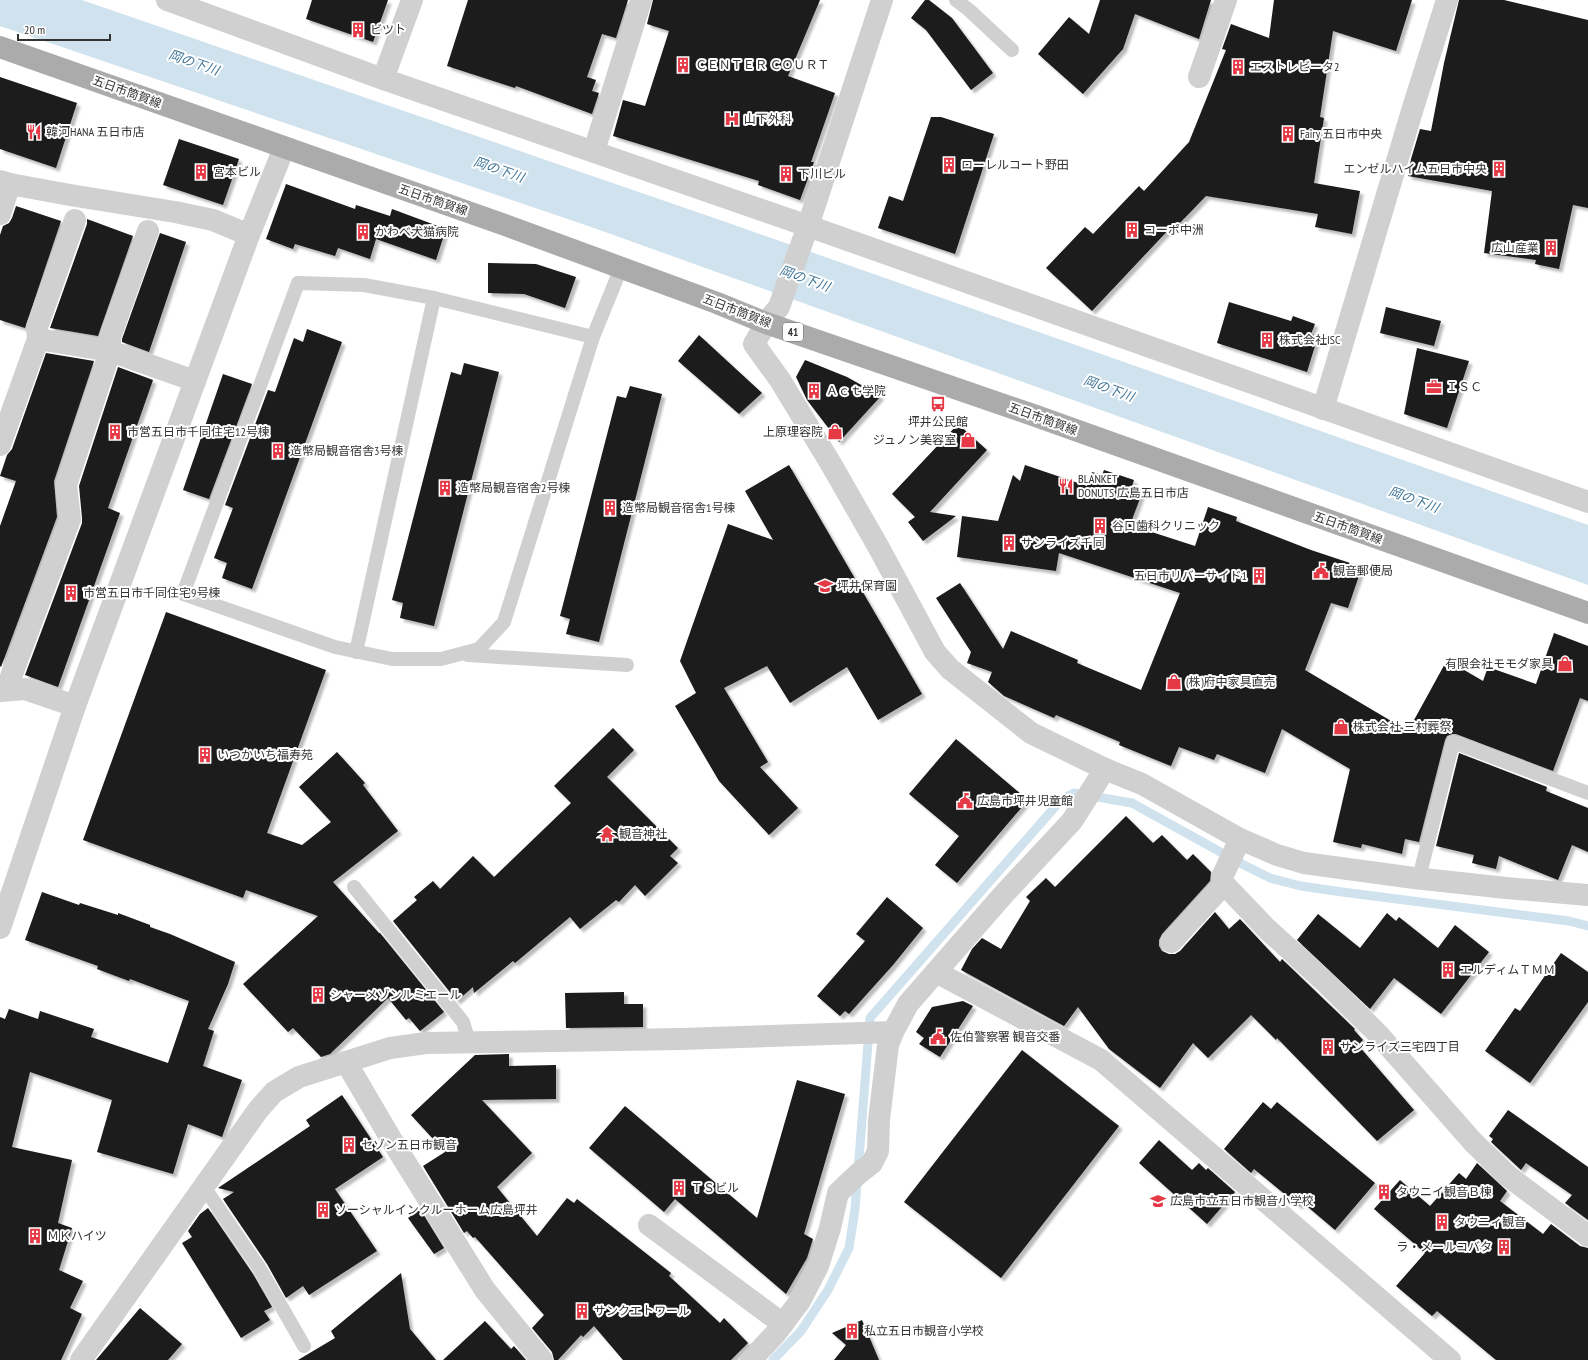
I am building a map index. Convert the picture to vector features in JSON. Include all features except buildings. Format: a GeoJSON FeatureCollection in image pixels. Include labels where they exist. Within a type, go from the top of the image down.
{"type":"FeatureCollection","features":[{"type":"Feature","properties":{"kind":"main road","name":"五日市筒賀線"},"geometry":{"type":"LineString","coordinates":[[0,47],[717,303],[773,315],[1036,416],[1588,613]]}},
{"type":"Feature","properties":{"kind":"street"},"geometry":{"type":"LineString","coordinates":[[167,0],[383,79],[594,151],[806,232],[1323,409],[1588,502]]}},
{"type":"Feature","properties":{"kind":"street"},"geometry":{"type":"LineString","coordinates":[[383,79],[412,0]]}},
{"type":"Feature","properties":{"kind":"street"},"geometry":{"type":"LineString","coordinates":[[594,151],[641,0]]}},
{"type":"Feature","properties":{"kind":"street"},"geometry":{"type":"LineString","coordinates":[[882,0],[806,232],[773,315],[754,344],[780,380],[827,457],[879,548],[935,652],[950,669],[1031,733],[1102,775],[1142,784],[1239,840],[1277,855],[1304,862],[1419,878],[1506,888],[1588,895]]}},
{"type":"Feature","properties":{"kind":"street"},"geometry":{"type":"LineString","coordinates":[[1199,77],[1226,0]]}},
{"type":"Feature","properties":{"kind":"street"},"geometry":{"type":"LineString","coordinates":[[1323,409],[1447,0]]}},
{"type":"Feature","properties":{"kind":"street"},"geometry":{"type":"LineString","coordinates":[[0,928],[75,706],[249,234],[284,148]]}},
{"type":"Feature","properties":{"kind":"street"},"geometry":{"type":"LineString","coordinates":[[0,214],[5,182],[214,220],[249,234]]}},
{"type":"Feature","properties":{"kind":"street"},"geometry":{"type":"LineString","coordinates":[[0,445],[38,339],[37,327],[75,220]]}},
{"type":"Feature","properties":{"kind":"street"},"geometry":{"type":"LineString","coordinates":[[75,706],[26,689],[3,690],[70,519],[66,484],[110,352],[110,338],[148,231]]}},
{"type":"Feature","properties":{"kind":"street"},"geometry":{"type":"LineString","coordinates":[[38,339],[110,352],[195,381]]}},
{"type":"Feature","properties":{"kind":"street"},"geometry":{"type":"LineString","coordinates":[[751,1360],[783,1324],[800,1301],[818,1266],[830,1228],[838,1193],[872,1163],[878,1151],[879,1120],[888,1045],[887,1032],[908,1004],[1003,895],[1072,821],[1102,775]]}},
{"type":"Feature","properties":{"kind":"street"},"geometry":{"type":"LineString","coordinates":[[1171,942],[1223,881],[1239,840]]}},
{"type":"Feature","properties":{"kind":"street"},"geometry":{"type":"LineString","coordinates":[[1223,881],[1267,929],[1322,979],[1378,1034],[1483,1152],[1508,1176],[1588,1236]]}},
{"type":"Feature","properties":{"kind":"street"},"geometry":{"type":"LineString","coordinates":[[936,972],[1102,1060],[1450,1360]]}},
{"type":"Feature","properties":{"kind":"street"},"geometry":{"type":"LineString","coordinates":[[81,1360],[258,1110],[274,1092],[299,1077],[390,1048],[426,1043],[856,1034],[887,1032]]}},
{"type":"Feature","properties":{"kind":"street"},"geometry":{"type":"LineString","coordinates":[[346,1062],[394,1144],[485,1290],[542,1360]]}},
{"type":"Feature","properties":{"kind":"street"},"geometry":{"type":"LineString","coordinates":[[649,1225],[783,1324]]}},
{"type":"Feature","properties":{"kind":"lane"},"geometry":{"type":"LineString","coordinates":[[956,0],[1012,50]]}},
{"type":"Feature","properties":{"kind":"lane"},"geometry":{"type":"LineString","coordinates":[[593,337],[434,298],[364,285],[298,283],[183,594],[335,647],[392,659],[442,659],[478,649],[504,622],[593,337],[621,268]]}},
{"type":"Feature","properties":{"kind":"lane"},"geometry":{"type":"LineString","coordinates":[[356,652],[434,298]]}},
{"type":"Feature","properties":{"kind":"lane"},"geometry":{"type":"LineString","coordinates":[[460,654],[627,665]]}},
{"type":"Feature","properties":{"kind":"lane"},"geometry":{"type":"LineString","coordinates":[[1419,878],[1453,742],[1588,793]]}},
{"type":"Feature","properties":{"kind":"lane"},"geometry":{"type":"LineString","coordinates":[[354,887],[463,1022],[469,1042]]}},
{"type":"Feature","properties":{"kind":"lane"},"geometry":{"type":"LineString","coordinates":[[204,1187],[260,1269],[304,1346]]}},
{"type":"Feature","properties":{"kind":"water","name":"岡の下川"},"geometry":{"type":"Polygon","coordinates":[[[0,0],[82,0],[720,220],[1588,525],[1588,585],[594,228],[0,26],[0,0]]]}},
{"type":"Feature","properties":{"kind":"waterway"},"geometry":{"type":"LineString","coordinates":[[773,1360],[801,1331],[828,1290],[849,1248],[855,1209],[870,1018],[1062,799],[1074,793],[1132,803],[1270,878],[1301,886],[1569,921],[1588,926]]}},
{"type":"Feature","properties":{"kind":"place","name":"ビツト"},"geometry":{"type":"Point","coordinates":[358,30]}},
{"type":"Feature","properties":{"kind":"place","name":"ＣＥＮＴＥＲ ＣＯＵＲＴ"},"geometry":{"type":"Point","coordinates":[683,65]}},
{"type":"Feature","properties":{"kind":"place","name":"エストレビータ2"},"geometry":{"type":"Point","coordinates":[1238,67]}},
{"type":"Feature","properties":{"kind":"place","name":"山下外科"},"geometry":{"type":"Point","coordinates":[732,119]}},
{"type":"Feature","properties":{"kind":"place","name":"韓河HANA 五日市店"},"geometry":{"type":"Point","coordinates":[34,132]}},
{"type":"Feature","properties":{"kind":"place","name":"Fairy 五日市中央"},"geometry":{"type":"Point","coordinates":[1288,134]}},
{"type":"Feature","properties":{"kind":"place","name":"ローレルコート野田"},"geometry":{"type":"Point","coordinates":[949,165]}},
{"type":"Feature","properties":{"kind":"place","name":"エンゼルハイム五日市中央"},"geometry":{"type":"Point","coordinates":[1499,169]}},
{"type":"Feature","properties":{"kind":"place","name":"宮本ビル"},"geometry":{"type":"Point","coordinates":[201,172]}},
{"type":"Feature","properties":{"kind":"place","name":"下川ビル"},"geometry":{"type":"Point","coordinates":[786,174]}},
{"type":"Feature","properties":{"kind":"place","name":"コーポ中洲"},"geometry":{"type":"Point","coordinates":[1132,230]}},
{"type":"Feature","properties":{"kind":"place","name":"かわべ犬猫病院"},"geometry":{"type":"Point","coordinates":[363,232]}},
{"type":"Feature","properties":{"kind":"place","name":"広山産業"},"geometry":{"type":"Point","coordinates":[1551,248]}},
{"type":"Feature","properties":{"kind":"place","name":"株式会社ISC"},"geometry":{"type":"Point","coordinates":[1267,340]}},
{"type":"Feature","properties":{"kind":"place","name":"ＩＳＣ"},"geometry":{"type":"Point","coordinates":[1434,387]}},
{"type":"Feature","properties":{"kind":"place","name":"Ａｃｔ学院"},"geometry":{"type":"Point","coordinates":[814,391]}},
{"type":"Feature","properties":{"kind":"place","name":"坪井公民館"},"geometry":{"type":"Point","coordinates":[938,404]}},
{"type":"Feature","properties":{"kind":"place","name":"市営五日市千同住宅12号棟"},"geometry":{"type":"Point","coordinates":[115,432]}},
{"type":"Feature","properties":{"kind":"place","name":"上原理容院"},"geometry":{"type":"Point","coordinates":[835,432]}},
{"type":"Feature","properties":{"kind":"place","name":"ジュノン美容室"},"geometry":{"type":"Point","coordinates":[968,440]}},
{"type":"Feature","properties":{"kind":"place","name":"造幣局観音宿舎3号棟"},"geometry":{"type":"Point","coordinates":[278,451]}},
{"type":"Feature","properties":{"kind":"place","name":"BLANKET DONUTS 広島五日市店"},"geometry":{"type":"Point","coordinates":[1066,486]}},
{"type":"Feature","properties":{"kind":"place","name":"造幣局観音宿舎2号棟"},"geometry":{"type":"Point","coordinates":[445,488]}},
{"type":"Feature","properties":{"kind":"place","name":"造幣局観音宿舎1号棟"},"geometry":{"type":"Point","coordinates":[610,508]}},
{"type":"Feature","properties":{"kind":"place","name":"谷口歯科クリニック"},"geometry":{"type":"Point","coordinates":[1100,526]}},
{"type":"Feature","properties":{"kind":"place","name":"サンライズ千同"},"geometry":{"type":"Point","coordinates":[1009,543]}},
{"type":"Feature","properties":{"kind":"place","name":"観音郵便局"},"geometry":{"type":"Point","coordinates":[1321,571]}},
{"type":"Feature","properties":{"kind":"place","name":"五日市リバーサイド1"},"geometry":{"type":"Point","coordinates":[1259,576]}},
{"type":"Feature","properties":{"kind":"place","name":"坪井保育園"},"geometry":{"type":"Point","coordinates":[825,586]}},
{"type":"Feature","properties":{"kind":"place","name":"市営五日市千同住宅9号棟"},"geometry":{"type":"Point","coordinates":[71,593]}},
{"type":"Feature","properties":{"kind":"place","name":"有限会社モモダ家具"},"geometry":{"type":"Point","coordinates":[1565,664]}},
{"type":"Feature","properties":{"kind":"place","name":"(株)府中家具直売"},"geometry":{"type":"Point","coordinates":[1174,682]}},
{"type":"Feature","properties":{"kind":"place","name":"株式会社 三村葬祭"},"geometry":{"type":"Point","coordinates":[1341,727]}},
{"type":"Feature","properties":{"kind":"place","name":"いつかいち福寿苑"},"geometry":{"type":"Point","coordinates":[205,755]}},
{"type":"Feature","properties":{"kind":"place","name":"広島市坪井児童館"},"geometry":{"type":"Point","coordinates":[965,801]}},
{"type":"Feature","properties":{"kind":"place","name":"観音神社"},"geometry":{"type":"Point","coordinates":[607,834]}},
{"type":"Feature","properties":{"kind":"place","name":"エルディムＴＭＭ"},"geometry":{"type":"Point","coordinates":[1448,970]}},
{"type":"Feature","properties":{"kind":"place","name":"シャーメゾンルミエール"},"geometry":{"type":"Point","coordinates":[318,995]}},
{"type":"Feature","properties":{"kind":"place","name":"佐伯警察署 観音交番"},"geometry":{"type":"Point","coordinates":[938,1037]}},
{"type":"Feature","properties":{"kind":"place","name":"サンライズ三宅四丁目"},"geometry":{"type":"Point","coordinates":[1328,1047]}},
{"type":"Feature","properties":{"kind":"place","name":"セゾン五日市観音"},"geometry":{"type":"Point","coordinates":[349,1145]}},
{"type":"Feature","properties":{"kind":"place","name":"ＴＳビル"},"geometry":{"type":"Point","coordinates":[679,1188]}},
{"type":"Feature","properties":{"kind":"place","name":"タウニイ観音Ｂ棟"},"geometry":{"type":"Point","coordinates":[1384,1192]}},
{"type":"Feature","properties":{"kind":"place","name":"広島市立五日市観音小学校"},"geometry":{"type":"Point","coordinates":[1158,1201]}},
{"type":"Feature","properties":{"kind":"place","name":"ソーシャルインクルーホーム広島坪井"},"geometry":{"type":"Point","coordinates":[323,1210]}},
{"type":"Feature","properties":{"kind":"place","name":"タウニィ観音"},"geometry":{"type":"Point","coordinates":[1442,1222]}},
{"type":"Feature","properties":{"kind":"place","name":"ＭＫハイツ"},"geometry":{"type":"Point","coordinates":[35,1236]}},
{"type":"Feature","properties":{"kind":"place","name":"ラ・メールコバタ"},"geometry":{"type":"Point","coordinates":[1504,1247]}},
{"type":"Feature","properties":{"kind":"place","name":"サンクエトワール"},"geometry":{"type":"Point","coordinates":[582,1311]}},
{"type":"Feature","properties":{"kind":"place","name":"私立五日市観音小学校"},"geometry":{"type":"Point","coordinates":[852,1331]}}]}
